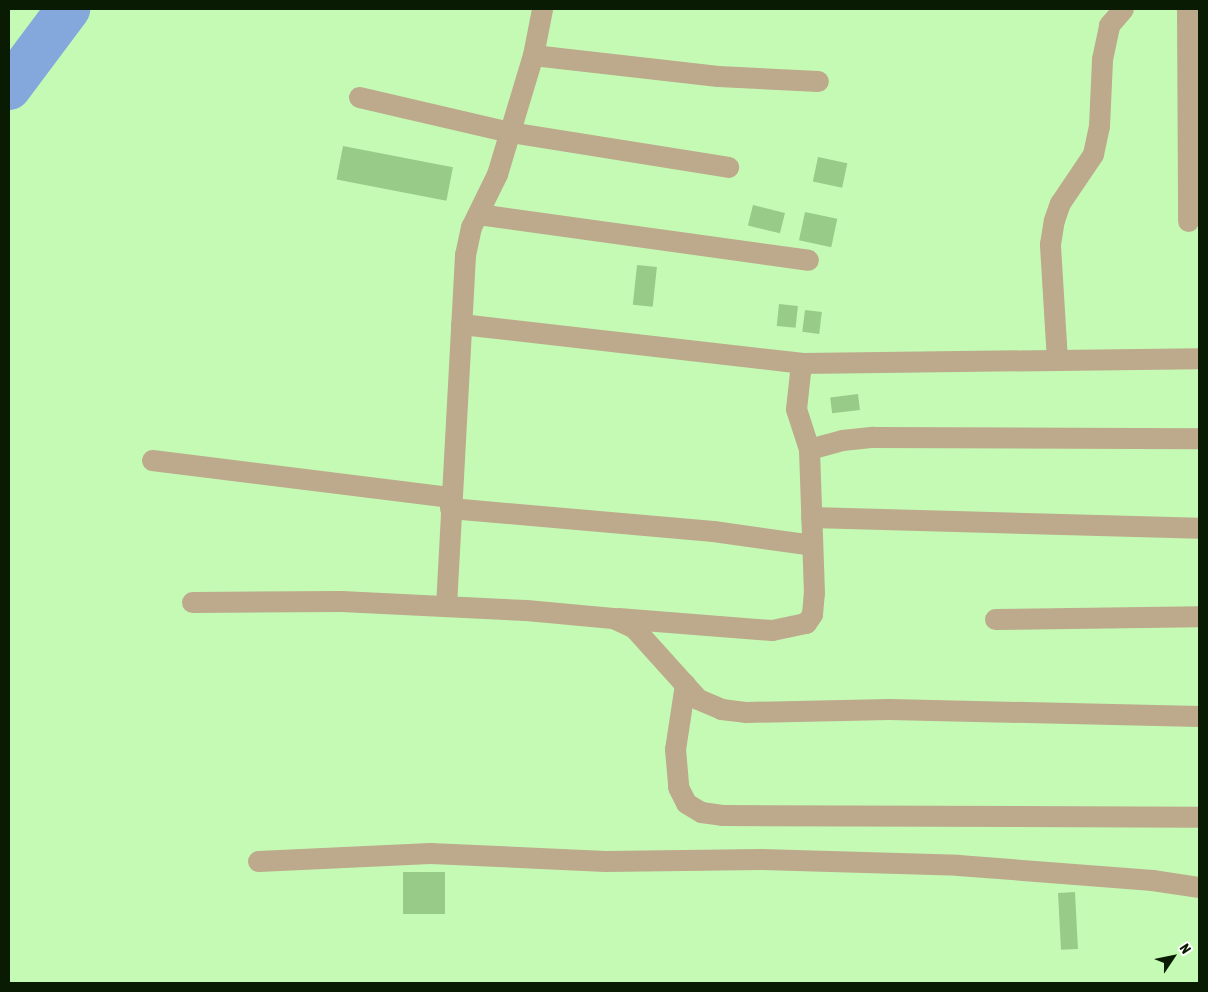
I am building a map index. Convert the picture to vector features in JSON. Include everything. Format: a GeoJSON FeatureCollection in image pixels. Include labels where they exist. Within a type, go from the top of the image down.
{"type":"FeatureCollection","features":[{"type":"Feature","properties":{"kind":"street"},"geometry":{"type":"LineString","coordinates":[[446,606],[450,502],[465,255],[471,228],[496,174],[510,132],[533,55],[542,9]]}},
{"type":"Feature","properties":{"kind":"street"},"geometry":{"type":"LineString","coordinates":[[1057,360],[1050,244],[1054,220],[1060,203],[1092,154],[1100,126],[1102,59],[1107,34],[1109,25],[1123,9]]}},
{"type":"Feature","properties":{"kind":"street"},"geometry":{"type":"LineString","coordinates":[[1187,9],[1188,221]]}},
{"type":"Feature","properties":{"kind":"street"},"geometry":{"type":"LineString","coordinates":[[533,55],[718,76],[818,81]]}},
{"type":"Feature","properties":{"kind":"street"},"geometry":{"type":"LineString","coordinates":[[359,97],[510,132],[728,167]]}},
{"type":"Feature","properties":{"kind":"street"},"geometry":{"type":"LineString","coordinates":[[478,214],[808,260]]}},
{"type":"Feature","properties":{"kind":"street"},"geometry":{"type":"LineString","coordinates":[[461,324],[801,363],[1199,358]]}},
{"type":"Feature","properties":{"kind":"street"},"geometry":{"type":"LineString","coordinates":[[192,602],[342,601],[446,606],[772,630],[806,623],[812,614],[814,593],[809,450],[796,409],[801,363]]}},
{"type":"Feature","properties":{"kind":"street"},"geometry":{"type":"LineString","coordinates":[[809,450],[842,440],[874,437],[1199,438]]}},
{"type":"Feature","properties":{"kind":"street"},"geometry":{"type":"LineString","coordinates":[[152,460],[450,502],[812,545]]}},
{"type":"Feature","properties":{"kind":"street"},"geometry":{"type":"LineString","coordinates":[[810,517],[1199,528]]}},
{"type":"Feature","properties":{"kind":"street"},"geometry":{"type":"LineString","coordinates":[[995,618],[1199,616]]}},
{"type":"Feature","properties":{"kind":"street"},"geometry":{"type":"LineString","coordinates":[[613,618],[634,628],[685,684],[708,706],[746,712],[889,709],[1199,716]]}},
{"type":"Feature","properties":{"kind":"street"},"geometry":{"type":"LineString","coordinates":[[685,684],[675,749],[678,787],[686,803],[701,812],[722,815],[1199,817]]}},
{"type":"Feature","properties":{"kind":"street"},"geometry":{"type":"LineString","coordinates":[[258,861],[430,853],[605,861],[760,859],[958,865],[1152,880],[1199,887]]}},
{"type":"Feature","properties":{"kind":"building"},"geometry":{"type":"Polygon","coordinates":[[[343,146],[453,167],[446,201],[337,179],[343,146]]]}},
{"type":"Feature","properties":{"kind":"building"},"geometry":{"type":"Polygon","coordinates":[[[818,157],[847,163],[842,188],[813,181],[818,157]]]}},
{"type":"Feature","properties":{"kind":"building"},"geometry":{"type":"Polygon","coordinates":[[[753,205],[785,213],[780,233],[748,225],[753,205]]]}},
{"type":"Feature","properties":{"kind":"building"},"geometry":{"type":"Polygon","coordinates":[[[805,212],[837,219],[831,247],[799,240],[805,212]]]}},
{"type":"Feature","properties":{"kind":"building"},"geometry":{"type":"Polygon","coordinates":[[[637,265],[657,267],[653,307],[633,305],[637,265]]]}},
{"type":"Feature","properties":{"kind":"building"},"geometry":{"type":"Polygon","coordinates":[[[779,304],[798,306],[796,328],[777,326],[779,304]]]}},
{"type":"Feature","properties":{"kind":"building"},"geometry":{"type":"Polygon","coordinates":[[[805,310],[822,312],[819,334],[802,332],[805,310]]]}},
{"type":"Feature","properties":{"kind":"building"},"geometry":{"type":"Polygon","coordinates":[[[858,394],[860,410],[832,413],[830,397],[858,394]]]}},
{"type":"Feature","properties":{"kind":"building"},"geometry":{"type":"Polygon","coordinates":[[[403,872],[445,872],[445,914],[403,914],[403,872]]]}},
{"type":"Feature","properties":{"kind":"building"},"geometry":{"type":"Polygon","coordinates":[[[1075,892],[1078,949],[1061,950],[1058,893],[1075,892]]]}},
{"type":"Feature","properties":{"kind":"waterway"},"geometry":{"type":"LineString","coordinates":[[9,88],[68,9]]}}]}
